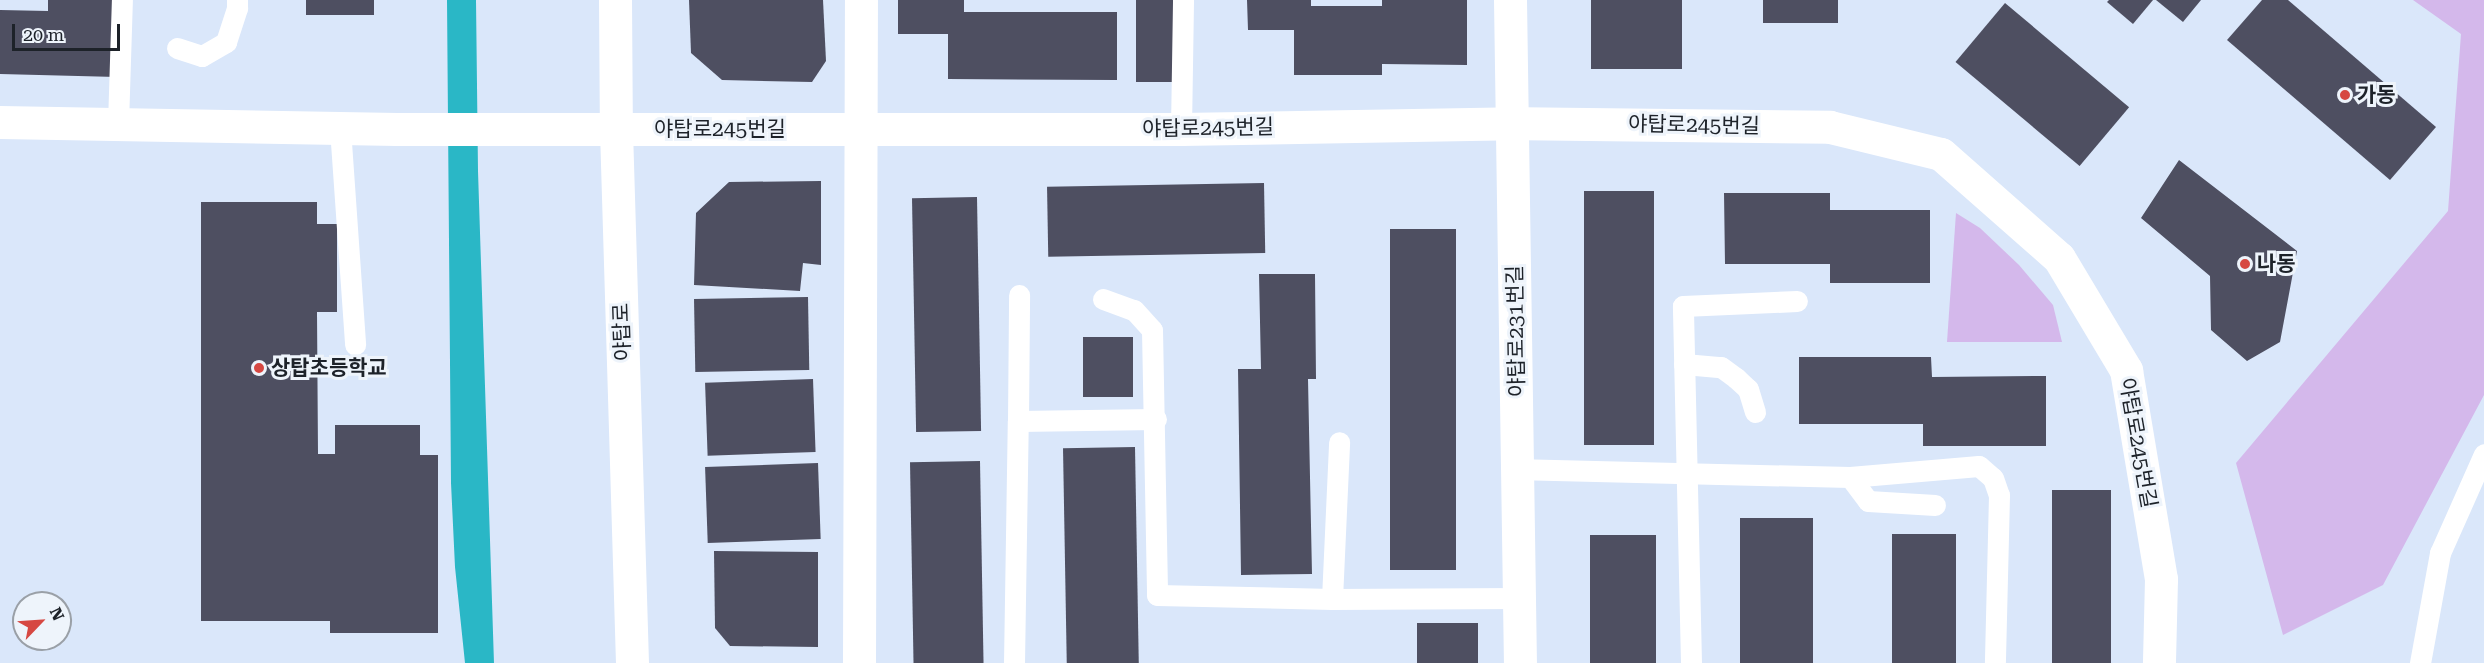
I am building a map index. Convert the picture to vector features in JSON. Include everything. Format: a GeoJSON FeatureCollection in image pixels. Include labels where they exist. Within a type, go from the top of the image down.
{"type":"FeatureCollection","features":[{"type":"Feature","properties":{"kind":"street","name":"야탑로"},"geometry":{"type":"LineString","coordinates":[[615,0],[616,129],[632,663]]}},
{"type":"Feature","properties":{"kind":"street"},"geometry":{"type":"LineString","coordinates":[[859,663],[861,0]]}},
{"type":"Feature","properties":{"kind":"street","name":"야탑로231번길"},"geometry":{"type":"LineString","coordinates":[[1510,0],[1520,663]]}},
{"type":"Feature","properties":{"kind":"street","name":"야탑로245번길"},"geometry":{"type":"LineString","coordinates":[[0,123],[397,129],[1181,129],[1513,123],[1830,127],[1941,154],[2059,258],[2127,370],[2161,579],[2159,663]]}},
{"type":"Feature","properties":{"kind":"lane"},"geometry":{"type":"LineString","coordinates":[[118,124],[122,0]]}},
{"type":"Feature","properties":{"kind":"lane"},"geometry":{"type":"LineString","coordinates":[[177,48],[202,56],[226,42],[237,8],[237,0]]}},
{"type":"Feature","properties":{"kind":"lane"},"geometry":{"type":"LineString","coordinates":[[1181,129],[1183,0]]}},
{"type":"Feature","properties":{"kind":"lane"},"geometry":{"type":"LineString","coordinates":[[340,128],[355,344]]}},
{"type":"Feature","properties":{"kind":"lane"},"geometry":{"type":"LineString","coordinates":[[1014,663],[1019,295]]}},
{"type":"Feature","properties":{"kind":"lane"},"geometry":{"type":"LineString","coordinates":[[1103,298],[1134,310],[1152,330],[1156,419],[1157,595],[1332,599],[1519,598]]}},
{"type":"Feature","properties":{"kind":"lane"},"geometry":{"type":"LineString","coordinates":[[1692,663],[1683,306],[1797,301]]}},
{"type":"Feature","properties":{"kind":"lane"},"geometry":{"type":"LineString","coordinates":[[1684,364],[1721,368],[1729,373],[1748,389],[1755,412]]}},
{"type":"Feature","properties":{"kind":"lane"},"geometry":{"type":"LineString","coordinates":[[1018,421],[1156,419]]}},
{"type":"Feature","properties":{"kind":"lane"},"geometry":{"type":"LineString","coordinates":[[1332,599],[1339,441]]}},
{"type":"Feature","properties":{"kind":"lane"},"geometry":{"type":"LineString","coordinates":[[2420,663],[2440,553],[2484,454]]}},
{"type":"Feature","properties":{"kind":"lane"},"geometry":{"type":"LineString","coordinates":[[1518,469],[1688,475],[1850,477],[1979,466],[1993,478],[2000,495],[1995,663]]}},
{"type":"Feature","properties":{"kind":"lane"},"geometry":{"type":"LineString","coordinates":[[1850,477],[1868,501],[1935,504]]}},
{"type":"Feature","properties":{"kind":"shaded area"},"geometry":{"type":"Polygon","coordinates":[[[2413,0],[2484,0],[2484,395],[2383,585],[2283,635],[2236,463],[2448,211],[2461,34],[2413,0]]]}},
{"type":"Feature","properties":{"kind":"shaded area"},"geometry":{"type":"Polygon","coordinates":[[[1956,213],[1980,228],[2019,265],[2053,305],[2062,342],[1947,342],[1956,213]]]}},
{"type":"Feature","properties":{"kind":"water"},"geometry":{"type":"Polygon","coordinates":[[[447,0],[476,0],[478,171],[494,663],[465,663],[455,567],[451,483],[447,0]]]}},
{"type":"Feature","properties":{"kind":"building"},"geometry":{"type":"Polygon","coordinates":[[[48,0],[119,0],[117,77],[0,74],[0,10],[48,11],[48,0]]]}},
{"type":"Feature","properties":{"kind":"building"},"geometry":{"type":"Polygon","coordinates":[[[306,0],[374,0],[374,15],[306,15],[306,0]]]}},
{"type":"Feature","properties":{"kind":"building"},"geometry":{"type":"Polygon","coordinates":[[[689,0],[823,0],[826,61],[812,82],[722,80],[691,53],[689,0]]]}},
{"type":"Feature","properties":{"kind":"building"},"geometry":{"type":"Polygon","coordinates":[[[898,0],[964,0],[964,12],[1117,12],[1117,80],[948,79],[948,34],[898,34],[898,0]]]}},
{"type":"Feature","properties":{"kind":"building"},"geometry":{"type":"Polygon","coordinates":[[[1136,0],[1181,0],[1181,82],[1136,82],[1136,0]]]}},
{"type":"Feature","properties":{"kind":"building"},"geometry":{"type":"Polygon","coordinates":[[[1247,0],[1311,0],[1311,6],[1382,6],[1382,0],[1467,0],[1467,65],[1382,64],[1382,75],[1294,75],[1294,30],[1248,30],[1247,0]]]}},
{"type":"Feature","properties":{"kind":"building"},"geometry":{"type":"Polygon","coordinates":[[[1591,0],[1682,0],[1682,69],[1591,69],[1591,0]]]}},
{"type":"Feature","properties":{"kind":"building"},"geometry":{"type":"Polygon","coordinates":[[[1763,0],[1838,0],[1838,23],[1763,23],[1763,0]]]}},
{"type":"Feature","properties":{"kind":"building"},"geometry":{"type":"Polygon","coordinates":[[[2109,0],[2153,0],[2133,24],[2107,2],[2109,0]]]}},
{"type":"Feature","properties":{"kind":"building"},"geometry":{"type":"Polygon","coordinates":[[[2156,0],[2201,0],[2183,22],[2156,0]]]}},
{"type":"Feature","properties":{"kind":"building","name":"가동"},"geometry":{"type":"Polygon","coordinates":[[[2262,0],[2288,0],[2436,127],[2390,180],[2227,40],[2262,0]]]}},
{"type":"Feature","properties":{"kind":"building"},"geometry":{"type":"Polygon","coordinates":[[[2005,3],[2129,107],[2080,166],[1956,62],[2005,3]]]}},
{"type":"Feature","properties":{"kind":"building","name":"나동"},"geometry":{"type":"Polygon","coordinates":[[[2179,160],[2297,251],[2280,342],[2247,361],[2211,330],[2210,276],[2141,218],[2179,160]]]}},
{"type":"Feature","properties":{"kind":"building"},"geometry":{"type":"Polygon","coordinates":[[[821,181],[821,265],[803,263],[800,291],[694,285],[696,213],[729,182],[821,181]]]}},
{"type":"Feature","properties":{"kind":"building"},"geometry":{"type":"Polygon","coordinates":[[[1264,183],[1265,253],[1048,257],[1047,187],[1264,183]]]}},
{"type":"Feature","properties":{"kind":"building"},"geometry":{"type":"Polygon","coordinates":[[[1584,191],[1654,191],[1654,445],[1584,445],[1584,191]]]}},
{"type":"Feature","properties":{"kind":"building"},"geometry":{"type":"Polygon","coordinates":[[[1724,193],[1830,193],[1830,210],[1930,210],[1930,283],[1830,283],[1830,264],[1725,264],[1724,193]]]}},
{"type":"Feature","properties":{"kind":"building"},"geometry":{"type":"Polygon","coordinates":[[[977,197],[981,431],[916,432],[912,198],[977,197]]]}},
{"type":"Feature","properties":{"kind":"building","name":"상탑초등학교"},"geometry":{"type":"Polygon","coordinates":[[[201,202],[317,202],[317,224],[337,224],[337,312],[317,312],[318,454],[335,454],[335,425],[420,425],[420,455],[438,455],[438,633],[330,633],[330,621],[201,621],[201,202]]]}},
{"type":"Feature","properties":{"kind":"building"},"geometry":{"type":"Polygon","coordinates":[[[1390,229],[1456,229],[1456,570],[1390,570],[1390,229]]]}},
{"type":"Feature","properties":{"kind":"building"},"geometry":{"type":"Polygon","coordinates":[[[1259,274],[1315,274],[1316,379],[1308,379],[1312,574],[1241,575],[1238,369],[1261,369],[1259,274]]]}},
{"type":"Feature","properties":{"kind":"building"},"geometry":{"type":"Polygon","coordinates":[[[808,297],[809,370],[695,372],[694,299],[808,297]]]}},
{"type":"Feature","properties":{"kind":"building"},"geometry":{"type":"Polygon","coordinates":[[[1083,337],[1133,337],[1133,397],[1083,397],[1083,337]]]}},
{"type":"Feature","properties":{"kind":"building"},"geometry":{"type":"Polygon","coordinates":[[[1799,357],[1931,357],[1932,377],[2046,376],[2046,446],[1923,446],[1923,424],[1799,424],[1799,357]]]}},
{"type":"Feature","properties":{"kind":"building"},"geometry":{"type":"Polygon","coordinates":[[[813,379],[816,452],[708,456],[705,383],[813,379]]]}},
{"type":"Feature","properties":{"kind":"building"},"geometry":{"type":"Polygon","coordinates":[[[1135,447],[1139,663],[1067,663],[1063,448],[1135,447]]]}},
{"type":"Feature","properties":{"kind":"building"},"geometry":{"type":"Polygon","coordinates":[[[980,461],[984,663],[914,663],[910,462],[980,461]]]}},
{"type":"Feature","properties":{"kind":"building"},"geometry":{"type":"Polygon","coordinates":[[[818,463],[821,539],[708,543],[705,467],[818,463]]]}},
{"type":"Feature","properties":{"kind":"building"},"geometry":{"type":"Polygon","coordinates":[[[2052,490],[2111,490],[2111,663],[2052,663],[2052,490]]]}},
{"type":"Feature","properties":{"kind":"building"},"geometry":{"type":"Polygon","coordinates":[[[1740,518],[1813,518],[1813,663],[1740,663],[1740,518]]]}},
{"type":"Feature","properties":{"kind":"building"},"geometry":{"type":"Polygon","coordinates":[[[1892,534],[1956,534],[1956,663],[1892,663],[1892,534]]]}},
{"type":"Feature","properties":{"kind":"building"},"geometry":{"type":"Polygon","coordinates":[[[1590,535],[1656,535],[1656,663],[1590,663],[1590,535]]]}},
{"type":"Feature","properties":{"kind":"building"},"geometry":{"type":"Polygon","coordinates":[[[714,551],[818,552],[818,647],[730,646],[715,628],[714,551]]]}},
{"type":"Feature","properties":{"kind":"building"},"geometry":{"type":"Polygon","coordinates":[[[1417,623],[1478,623],[1478,663],[1417,663],[1417,623]]]}},
{"type":"Feature","properties":{"kind":"place","name":"가동"},"geometry":{"type":"Point","coordinates":[2345,95]}},
{"type":"Feature","properties":{"kind":"place","name":"나동"},"geometry":{"type":"Point","coordinates":[2245,264]}},
{"type":"Feature","properties":{"kind":"place","name":"상탑초등학교"},"geometry":{"type":"Point","coordinates":[259,368]}}]}
